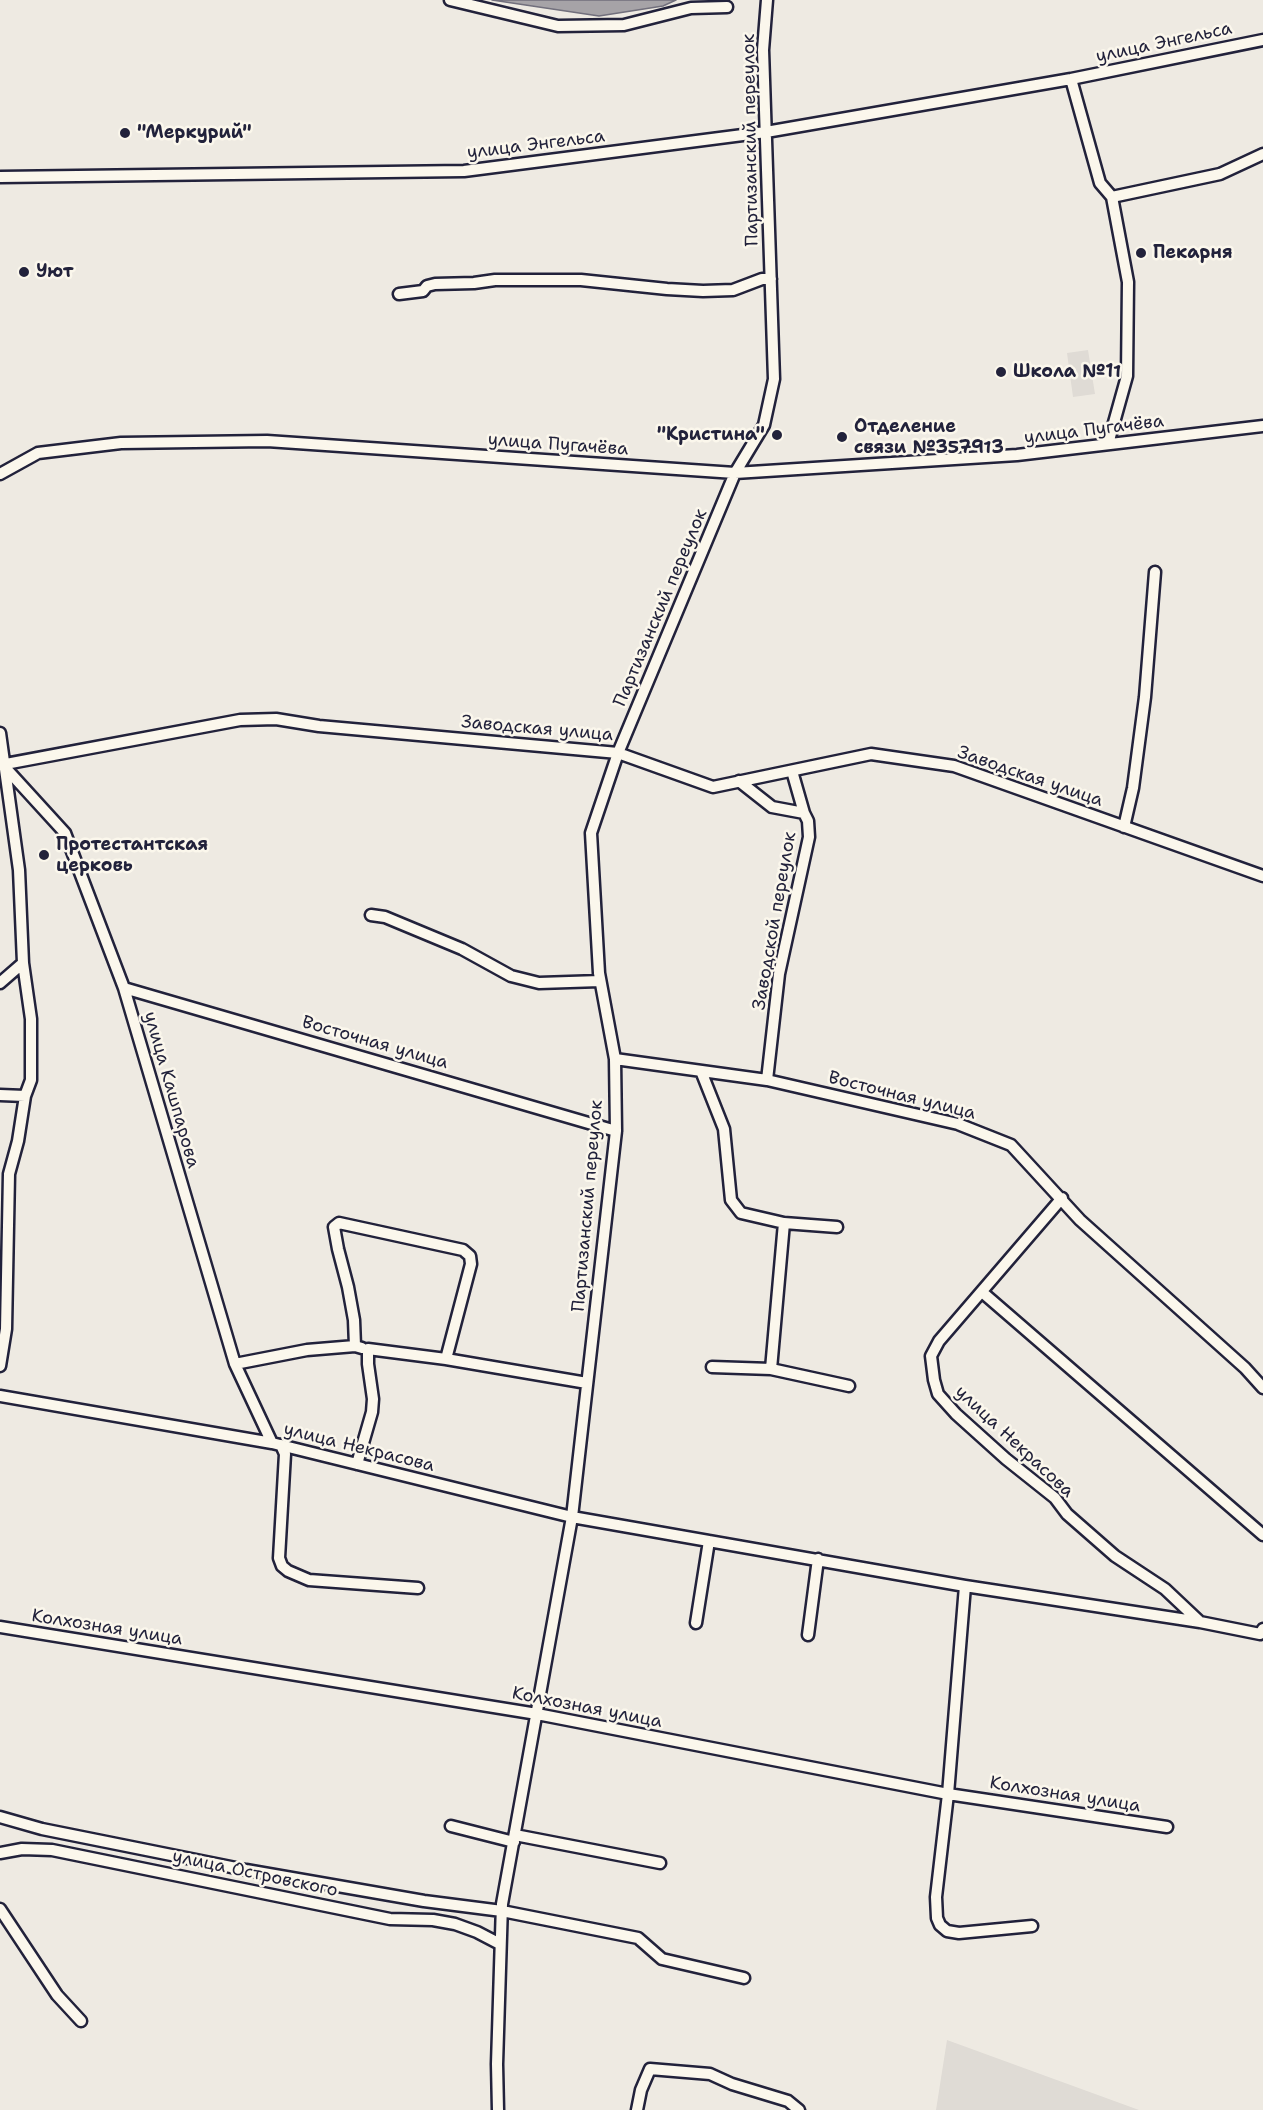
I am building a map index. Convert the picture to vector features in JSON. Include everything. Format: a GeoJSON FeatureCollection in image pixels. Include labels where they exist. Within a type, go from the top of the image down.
{"type":"FeatureCollection","features":[{"type":"Feature","properties":{"kind":"street"},"geometry":{"type":"LineString","coordinates":[[450,0],[558,26],[624,25],[691,8],[727,7]]}},
{"type":"Feature","properties":{"kind":"street","name":"Партизанский переулок"},"geometry":{"type":"LineString","coordinates":[[498,2110],[497,2064],[502,1911],[572,1517],[616,1131],[615,1059],[600,981],[591,833],[618,753],[735,473],[765,424],[774,379],[763,50],[767,0]]}},
{"type":"Feature","properties":{"kind":"street","name":"улица Энгельса"},"geometry":{"type":"LineString","coordinates":[[0,177],[464,171],[766,132],[1071,79],[1263,40]]}},
{"type":"Feature","properties":{"kind":"street"},"geometry":{"type":"LineString","coordinates":[[1071,79],[1100,183],[1112,197],[1128,282],[1127,376],[1108,444]]}},
{"type":"Feature","properties":{"kind":"street"},"geometry":{"type":"LineString","coordinates":[[1112,197],[1220,174],[1263,154]]}},
{"type":"Feature","properties":{"kind":"street"},"geometry":{"type":"LineString","coordinates":[[399,294],[423,291],[427,286],[435,284],[474,283],[504,279],[581,280],[703,291],[733,290],[762,279],[771,279]]}},
{"type":"Feature","properties":{"kind":"street","name":"улица Пугачёва"},"geometry":{"type":"LineString","coordinates":[[0,474],[38,453],[122,442],[267,441],[735,473],[1017,455],[1168,435],[1263,426]]}},
{"type":"Feature","properties":{"kind":"street"},"geometry":{"type":"LineString","coordinates":[[1124,827],[1134,788],[1145,697],[1155,572]]}},
{"type":"Feature","properties":{"kind":"street","name":"Заводская улица"},"geometry":{"type":"LineString","coordinates":[[2,765],[240,720],[276,719],[319,726],[618,753],[713,787],[872,754],[954,766],[1263,876]]}},
{"type":"Feature","properties":{"kind":"street"},"geometry":{"type":"LineString","coordinates":[[0,733],[2,765],[19,870],[23,963],[31,1019],[31,1080],[25,1096],[18,1141],[9,1174],[6,1329],[0,1366]]}},
{"type":"Feature","properties":{"kind":"street","name":"улица Кашпарова"},"geometry":{"type":"LineString","coordinates":[[2,765],[65,833],[124,988],[235,1364],[277,1444],[285,1454],[279,1558],[282,1566],[309,1580],[418,1588]]}},
{"type":"Feature","properties":{"kind":"street","name":"Заводской переулок"},"geometry":{"type":"LineString","coordinates":[[767,1080],[779,974],[809,837],[808,821],[792,771]]}},
{"type":"Feature","properties":{"kind":"street"},"geometry":{"type":"LineString","coordinates":[[739,781],[772,807],[804,813]]}},
{"type":"Feature","properties":{"kind":"street"},"geometry":{"type":"LineString","coordinates":[[371,915],[385,917],[462,949],[511,976],[539,983],[600,981]]}},
{"type":"Feature","properties":{"kind":"street"},"geometry":{"type":"LineString","coordinates":[[0,983],[23,963]]}},
{"type":"Feature","properties":{"kind":"street","name":"Восточная улица"},"geometry":{"type":"LineString","coordinates":[[124,988],[616,1131]]}},
{"type":"Feature","properties":{"kind":"street","name":"Восточная улица"},"geometry":{"type":"LineString","coordinates":[[615,1059],[767,1080],[958,1124],[1011,1145],[1080,1220],[1245,1368],[1263,1388]]}},
{"type":"Feature","properties":{"kind":"street"},"geometry":{"type":"LineString","coordinates":[[701,1071],[724,1129],[731,1200],[741,1213],[784,1223],[837,1227]]}},
{"type":"Feature","properties":{"kind":"street"},"geometry":{"type":"LineString","coordinates":[[0,1095],[25,1096]]}},
{"type":"Feature","properties":{"kind":"street","name":"улица Некрасова"},"geometry":{"type":"LineString","coordinates":[[1062,1198],[939,1341],[931,1356],[938,1394],[956,1414],[1006,1459],[1055,1498],[1067,1514],[1115,1556],[1165,1589],[1200,1622]]}},
{"type":"Feature","properties":{"kind":"street"},"geometry":{"type":"LineString","coordinates":[[355,1346],[350,1298],[334,1227],[339,1223],[463,1250],[470,1256],[471,1264],[446,1359]]}},
{"type":"Feature","properties":{"kind":"street"},"geometry":{"type":"LineString","coordinates":[[771,1369],[784,1223]]}},
{"type":"Feature","properties":{"kind":"street"},"geometry":{"type":"LineString","coordinates":[[982,1292],[1263,1535]]}},
{"type":"Feature","properties":{"kind":"street"},"geometry":{"type":"LineString","coordinates":[[235,1364],[307,1350],[355,1346],[587,1383]]}},
{"type":"Feature","properties":{"kind":"street"},"geometry":{"type":"LineString","coordinates":[[357,1464],[372,1412],[373,1399],[368,1349]]}},
{"type":"Feature","properties":{"kind":"street"},"geometry":{"type":"LineString","coordinates":[[712,1367],[771,1369],[849,1386]]}},
{"type":"Feature","properties":{"kind":"street","name":"улица Некрасова"},"geometry":{"type":"LineString","coordinates":[[0,1396],[277,1444],[572,1517],[965,1586],[1262,1631]]}},
{"type":"Feature","properties":{"kind":"street"},"geometry":{"type":"LineString","coordinates":[[696,1623],[709,1540]]}},
{"type":"Feature","properties":{"kind":"street"},"geometry":{"type":"LineString","coordinates":[[808,1635],[818,1559]]}},
{"type":"Feature","properties":{"kind":"street"},"geometry":{"type":"LineString","coordinates":[[965,1586],[948,1794],[936,1897],[937,1918],[940,1925],[947,1931],[959,1933],[1032,1926]]}},
{"type":"Feature","properties":{"kind":"street","name":"Колхозная улица"},"geometry":{"type":"LineString","coordinates":[[0,1627],[537,1714],[948,1794],[1167,1827]]}},
{"type":"Feature","properties":{"kind":"street"},"geometry":{"type":"LineString","coordinates":[[0,1817],[42,1829],[254,1871],[424,1901],[502,1911],[638,1938],[662,1959],[744,1978]]}},
{"type":"Feature","properties":{"kind":"street"},"geometry":{"type":"LineString","coordinates":[[451,1826],[660,1863]]}},
{"type":"Feature","properties":{"kind":"street","name":"улица Островского"},"geometry":{"type":"LineString","coordinates":[[0,1853],[22,1849],[52,1850],[390,1919],[433,1920],[455,1924],[500,1944]]}},
{"type":"Feature","properties":{"kind":"street"},"geometry":{"type":"LineString","coordinates":[[0,1909],[57,1995],[81,2021]]}},
{"type":"Feature","properties":{"kind":"street"},"geometry":{"type":"LineString","coordinates":[[637,2110],[641,2090],[650,2069],[710,2074],[732,2084],[788,2101],[799,2110]]}},
{"type":"Feature","properties":{"kind":"shaded area"},"geometry":{"type":"Polygon","coordinates":[[[492,0],[676,0],[663,6],[599,16],[492,0]]]}},
{"type":"Feature","properties":{"kind":"shaded area"},"geometry":{"type":"Polygon","coordinates":[[[1088,350],[1095,394],[1073,397],[1067,353],[1088,350]]]}},
{"type":"Feature","properties":{"kind":"shaded area"},"geometry":{"type":"Polygon","coordinates":[[[947,2040],[1139,2110],[936,2110],[947,2040]]]}},
{"type":"Feature","properties":{"kind":"place","name":"\"Меркурий\""},"geometry":{"type":"Point","coordinates":[125,133]}},
{"type":"Feature","properties":{"kind":"place","name":"Пекарня"},"geometry":{"type":"Point","coordinates":[1141,253]}},
{"type":"Feature","properties":{"kind":"place","name":"Уют"},"geometry":{"type":"Point","coordinates":[24,272]}},
{"type":"Feature","properties":{"kind":"place","name":"Школа №11"},"geometry":{"type":"Point","coordinates":[1001,372]}},
{"type":"Feature","properties":{"kind":"place","name":"\"Кристина\""},"geometry":{"type":"Point","coordinates":[777,435]}},
{"type":"Feature","properties":{"kind":"place","name":"Отделение связи №357913"},"geometry":{"type":"Point","coordinates":[842,437]}},
{"type":"Feature","properties":{"kind":"place","name":"Протестантская церковь"},"geometry":{"type":"Point","coordinates":[44,855]}}]}
